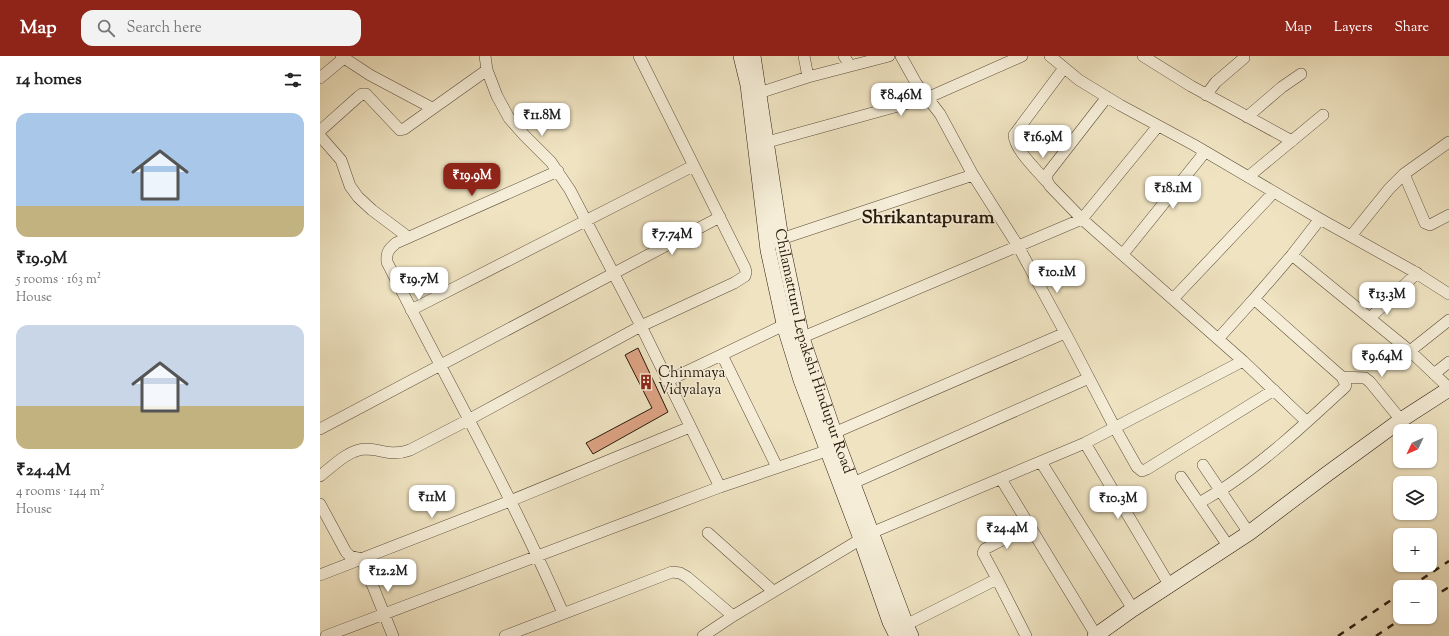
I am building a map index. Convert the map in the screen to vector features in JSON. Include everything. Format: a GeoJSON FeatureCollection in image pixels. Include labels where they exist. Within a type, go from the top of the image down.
{"type":"FeatureCollection","features":[{"type":"Feature","properties":{"kind":"street"},"geometry":{"type":"LineString","coordinates":[[485,56],[497,96],[509,118],[551,162],[570,190],[641,326],[720,487]]}},
{"type":"Feature","properties":{"kind":"street"},"geometry":{"type":"LineString","coordinates":[[320,476],[353,452],[364,449],[400,454],[468,420],[641,326],[734,283],[745,276],[745,268],[639,56]]}},
{"type":"Feature","properties":{"kind":"street","name":"Chilamatturu Lepakshi Hindupur Road"},"geometry":{"type":"LineString","coordinates":[[741,56],[781,239],[791,323]]}},
{"type":"Feature","properties":{"kind":"street","name":"Chilamatturu Lepakshi Hindupur Road"},"geometry":{"type":"LineString","coordinates":[[753,56],[759,93],[768,250],[791,323],[801,380],[853,483],[866,535]]}},
{"type":"Feature","properties":{"kind":"street"},"geometry":{"type":"LineString","coordinates":[[804,56],[808,77]]}},
{"type":"Feature","properties":{"kind":"street"},"geometry":{"type":"LineString","coordinates":[[759,93],[808,77],[847,61],[889,56]]}},
{"type":"Feature","properties":{"kind":"street"},"geometry":{"type":"LineString","coordinates":[[901,56],[916,83],[940,114],[973,175],[1018,246],[1137,467],[1142,471],[1156,464],[1274,390]]}},
{"type":"Feature","properties":{"kind":"street"},"geometry":{"type":"LineString","coordinates":[[761,144],[927,98],[1022,56]]}},
{"type":"Feature","properties":{"kind":"street"},"geometry":{"type":"LineString","coordinates":[[1050,56],[1079,80],[1107,97],[1417,273],[1449,294]]}},
{"type":"Feature","properties":{"kind":"street"},"geometry":{"type":"LineString","coordinates":[[1143,56],[1206,95],[1292,141]]}},
{"type":"Feature","properties":{"kind":"street"},"geometry":{"type":"LineString","coordinates":[[320,78],[343,57],[370,75],[432,108]]}},
{"type":"Feature","properties":{"kind":"street"},"geometry":{"type":"LineString","coordinates":[[1206,95],[1216,82],[1244,58]]}},
{"type":"Feature","properties":{"kind":"street"},"geometry":{"type":"LineString","coordinates":[[1064,68],[1014,135],[1016,143],[1022,153],[1050,186],[1082,219],[1243,361],[1307,422]]}},
{"type":"Feature","properties":{"kind":"street"},"geometry":{"type":"LineString","coordinates":[[320,130],[362,94],[366,94],[400,130],[404,129],[488,70]]}},
{"type":"Feature","properties":{"kind":"street"},"geometry":{"type":"LineString","coordinates":[[1247,117],[1282,87],[1301,74]]}},
{"type":"Feature","properties":{"kind":"street"},"geometry":{"type":"LineString","coordinates":[[1046,181],[1048,173],[1107,97]]}},
{"type":"Feature","properties":{"kind":"street"},"geometry":{"type":"LineString","coordinates":[[1248,177],[1323,115]]}},
{"type":"Feature","properties":{"kind":"street"},"geometry":{"type":"LineString","coordinates":[[795,340],[1082,219],[1158,126]]}},
{"type":"Feature","properties":{"kind":"street"},"geometry":{"type":"LineString","coordinates":[[320,136],[341,160],[350,186],[358,197],[372,210],[408,237]]}},
{"type":"Feature","properties":{"kind":"street"},"geometry":{"type":"LineString","coordinates":[[1351,236],[1388,189],[1404,174],[1449,142]]}},
{"type":"Feature","properties":{"kind":"street"},"geometry":{"type":"LineString","coordinates":[[1123,254],[1205,152]]}},
{"type":"Feature","properties":{"kind":"street"},"geometry":{"type":"LineString","coordinates":[[411,310],[693,166]]}},
{"type":"Feature","properties":{"kind":"street"},"geometry":{"type":"LineString","coordinates":[[558,171],[408,237],[388,249],[386,255],[387,262],[411,310],[538,555],[563,613]]}},
{"type":"Feature","properties":{"kind":"street"},"geometry":{"type":"LineString","coordinates":[[1404,174],[1425,223],[1430,225],[1449,215]]}},
{"type":"Feature","properties":{"kind":"street"},"geometry":{"type":"LineString","coordinates":[[781,239],[973,175]]}},
{"type":"Feature","properties":{"kind":"street"},"geometry":{"type":"LineString","coordinates":[[1174,299],[1274,192]]}},
{"type":"Feature","properties":{"kind":"street"},"geometry":{"type":"LineString","coordinates":[[320,429],[720,218]]}},
{"type":"Feature","properties":{"kind":"street"},"geometry":{"type":"LineString","coordinates":[[1218,339],[1254,300],[1320,219]]}},
{"type":"Feature","properties":{"kind":"street"},"geometry":{"type":"LineString","coordinates":[[1001,479],[1096,636],[1133,609],[1229,547],[1401,420],[1449,389],[1410,351],[1292,255]]}},
{"type":"Feature","properties":{"kind":"street"},"geometry":{"type":"LineString","coordinates":[[1370,318],[1417,273]]}},
{"type":"Feature","properties":{"kind":"street"},"geometry":{"type":"LineString","coordinates":[[1199,503],[1230,484],[1268,455],[1307,422],[1345,387],[1346,384],[1342,377],[1254,300]]}},
{"type":"Feature","properties":{"kind":"street"},"geometry":{"type":"LineString","coordinates":[[1410,351],[1449,320]]}},
{"type":"Feature","properties":{"kind":"street"},"geometry":{"type":"LineString","coordinates":[[667,380],[791,323]]}},
{"type":"Feature","properties":{"kind":"street"},"geometry":{"type":"LineString","coordinates":[[326,636],[538,555],[777,467],[1065,333]]}},
{"type":"Feature","properties":{"kind":"street"},"geometry":{"type":"LineString","coordinates":[[722,355],[777,467]]}},
{"type":"Feature","properties":{"kind":"street"},"geometry":{"type":"LineString","coordinates":[[708,635],[733,616],[866,535],[1085,444],[1243,361]]}},
{"type":"Feature","properties":{"kind":"street"},"geometry":{"type":"LineString","coordinates":[[1434,374],[1449,362]]}},
{"type":"Feature","properties":{"kind":"street"},"geometry":{"type":"LineString","coordinates":[[1342,377],[1365,378],[1401,420]]}},
{"type":"Feature","properties":{"kind":"street"},"geometry":{"type":"LineString","coordinates":[[853,483],[1089,378]]}},
{"type":"Feature","properties":{"kind":"street"},"geometry":{"type":"LineString","coordinates":[[320,575],[510,501],[690,427]]}},
{"type":"Feature","properties":{"kind":"street","name":"Chilamatturu Lepakshi Hindupur Road"},"geometry":{"type":"LineString","coordinates":[[831,442],[902,632]]}},
{"type":"Feature","properties":{"kind":"street"},"geometry":{"type":"LineString","coordinates":[[1085,444],[1170,586]]}},
{"type":"Feature","properties":{"kind":"street"},"geometry":{"type":"LineString","coordinates":[[1041,462],[1133,609]]}},
{"type":"Feature","properties":{"kind":"street"},"geometry":{"type":"LineString","coordinates":[[1203,465],[1219,491],[1249,533]]}},
{"type":"Feature","properties":{"kind":"street"},"geometry":{"type":"LineString","coordinates":[[1181,477],[1229,547]]}},
{"type":"Feature","properties":{"kind":"street"},"geometry":{"type":"LineString","coordinates":[[320,504],[346,552],[350,556],[362,559]]}},
{"type":"Feature","properties":{"kind":"street"},"geometry":{"type":"LineString","coordinates":[[1026,636],[984,553],[985,549],[1029,526]]}},
{"type":"Feature","properties":{"kind":"street"},"geometry":{"type":"LineString","coordinates":[[708,533],[773,591]]}},
{"type":"Feature","properties":{"kind":"street"},"geometry":{"type":"LineString","coordinates":[[362,559],[393,636]]}},
{"type":"Feature","properties":{"kind":"street"},"geometry":{"type":"LineString","coordinates":[[504,636],[672,572],[680,573],[688,577],[733,616]]}},
{"type":"Feature","properties":{"kind":"street"},"geometry":{"type":"LineString","coordinates":[[902,632],[997,578]]}},
{"type":"Feature","properties":{"kind":"building","name":"Chinmaya Vidyalaya"},"geometry":{"type":"Polygon","coordinates":[[[638,348],[668,412],[593,454],[586,443],[652,408],[625,355],[638,348]]]}},
{"type":"Feature","properties":{"kind":"railway"},"geometry":{"type":"LineString","coordinates":[[1420,580],[1449,561]]}},
{"type":"Feature","properties":{"kind":"railway"},"geometry":{"type":"LineString","coordinates":[[1437,595],[1449,587]]}},
{"type":"Feature","properties":{"kind":"railway"},"geometry":{"type":"LineString","coordinates":[[1338,636],[1393,599]]}},
{"type":"Feature","properties":{"kind":"railway"},"geometry":{"type":"LineString","coordinates":[[1376,636],[1394,624]]}},
{"type":"Feature","properties":{"kind":"place","name":"Chinmaya Vidyalaya"},"geometry":{"type":"Point","coordinates":[646,382]}},
{"type":"Feature","properties":{"kind":"district","name":"Shrikantapuram"},"geometry":{"type":"Point","coordinates":[928,218]}}]}
